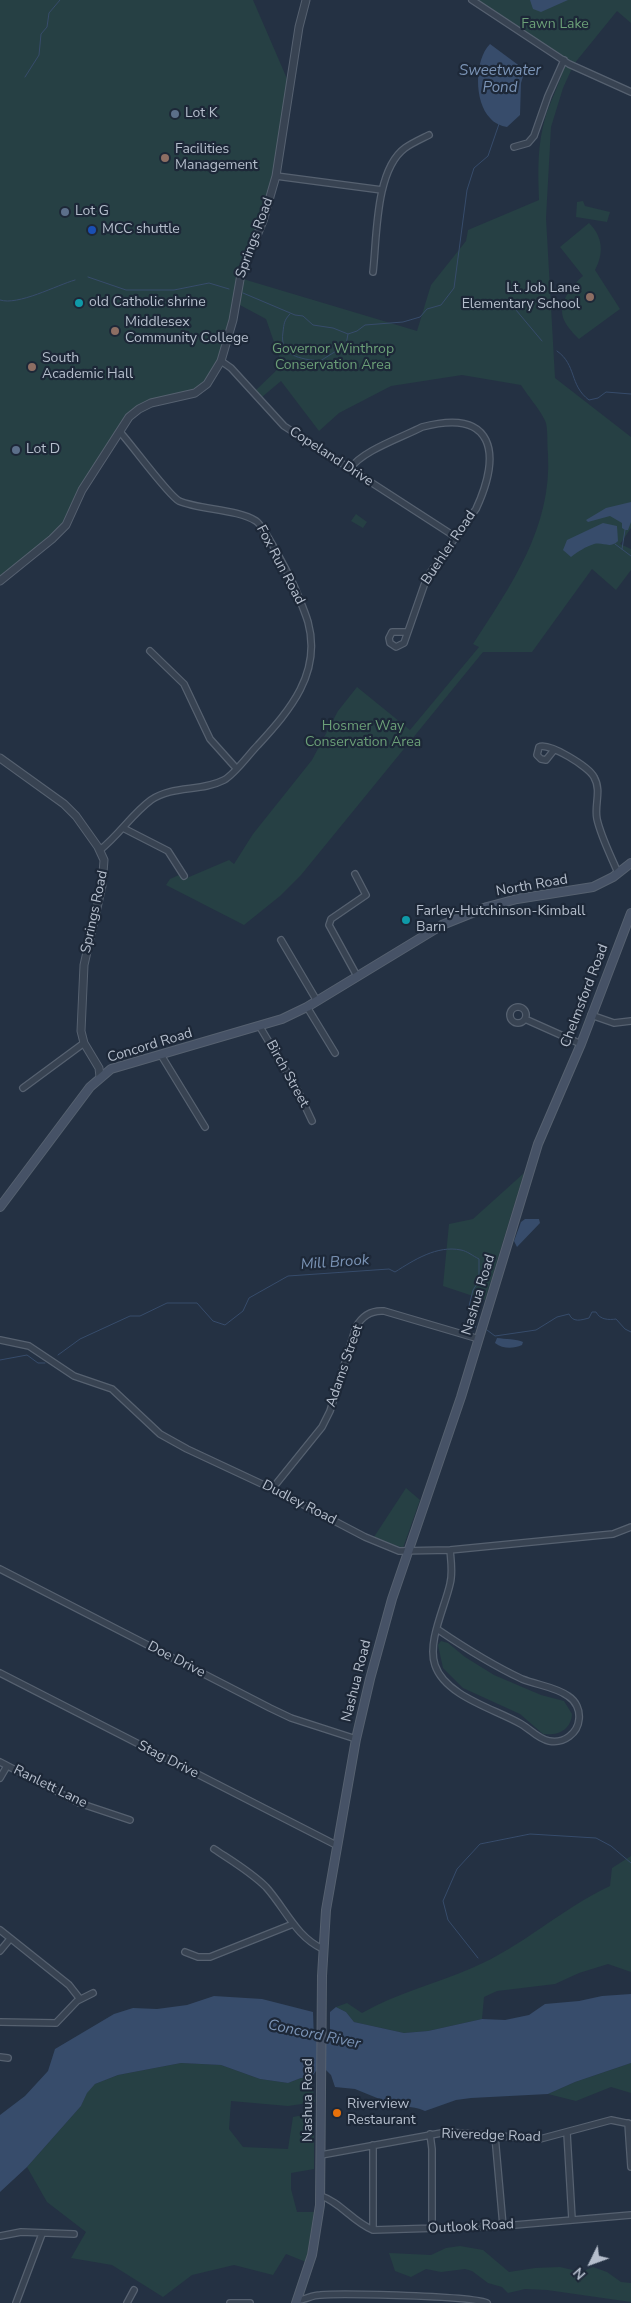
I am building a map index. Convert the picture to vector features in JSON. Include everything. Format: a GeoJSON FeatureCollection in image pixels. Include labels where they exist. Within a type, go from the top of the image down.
{"type":"FeatureCollection","features":[{"type":"Feature","properties":{"kind":"main road","name":"North Road"},"geometry":{"type":"LineString","coordinates":[[357,976],[432,930],[463,916],[517,899],[586,889],[604,883],[631,864]]}},
{"type":"Feature","properties":{"kind":"main road","name":"Chelmsford Road"},"geometry":{"type":"LineString","coordinates":[[561,1089],[581,1044],[631,913]]}},
{"type":"Feature","properties":{"kind":"main road","name":"Concord Road"},"geometry":{"type":"LineString","coordinates":[[0,1206],[90,1087],[100,1077],[117,1066],[260,1027],[296,1014],[357,976]]}},
{"type":"Feature","properties":{"kind":"main road","name":"Nashua Road"},"geometry":{"type":"LineString","coordinates":[[297,2302],[315,2245],[321,2196],[323,1949],[328,1887],[356,1739],[382,1632],[479,1339],[538,1144],[561,1089]]}},
{"type":"Feature","properties":{"kind":"street","name":"Springs Road"},"geometry":{"type":"LineString","coordinates":[[0,581],[59,534],[66,525],[82,490],[129,417],[139,409],[158,400],[195,393],[207,384],[221,361],[233,320],[241,274],[263,221],[276,176],[299,27],[306,0]]}},
{"type":"Feature","properties":{"kind":"street"},"geometry":{"type":"LineString","coordinates":[[472,0],[585,73],[631,92]]}},
{"type":"Feature","properties":{"kind":"street"},"geometry":{"type":"LineString","coordinates":[[514,146],[521,146],[534,136],[548,96],[564,60]]}},
{"type":"Feature","properties":{"kind":"street"},"geometry":{"type":"LineString","coordinates":[[373,272],[382,190],[388,172],[404,148],[429,135]]}},
{"type":"Feature","properties":{"kind":"street"},"geometry":{"type":"LineString","coordinates":[[276,176],[382,190]]}},
{"type":"Feature","properties":{"kind":"street","name":"Copeland Drive"},"geometry":{"type":"LineString","coordinates":[[221,361],[231,368],[284,426],[454,536]]}},
{"type":"Feature","properties":{"kind":"street","name":"Buehler Road"},"geometry":{"type":"LineString","coordinates":[[350,469],[366,455],[422,427],[442,424],[465,424],[480,430],[490,448],[491,458],[478,503],[426,577],[406,632]]}},
{"type":"Feature","properties":{"kind":"street","name":"Fox Run Road"},"geometry":{"type":"LineString","coordinates":[[100,850],[142,808],[160,795],[178,789],[213,784],[225,780],[299,696],[310,662],[311,643],[308,622],[295,588],[258,522],[179,500],[166,488],[120,432]]}},
{"type":"Feature","properties":{"kind":"street"},"geometry":{"type":"LineString","coordinates":[[150,651],[184,684],[210,739],[236,768]]}},
{"type":"Feature","properties":{"kind":"street"},"geometry":{"type":"LineString","coordinates":[[554,750],[583,765],[594,777],[598,790],[598,822],[618,873]]}},
{"type":"Feature","properties":{"kind":"street","name":"Springs Road"},"geometry":{"type":"LineString","coordinates":[[0,758],[64,804],[76,816],[100,850],[105,863],[84,965],[81,1031],[84,1043],[99,1068],[100,1077]]}},
{"type":"Feature","properties":{"kind":"street"},"geometry":{"type":"LineString","coordinates":[[123,828],[168,851],[184,876]]}},
{"type":"Feature","properties":{"kind":"street"},"geometry":{"type":"LineString","coordinates":[[355,874],[366,895],[329,922],[330,928],[357,976]]}},
{"type":"Feature","properties":{"kind":"street"},"geometry":{"type":"LineString","coordinates":[[281,940],[317,1001]]}},
{"type":"Feature","properties":{"kind":"street"},"geometry":{"type":"LineString","coordinates":[[307,1007],[335,1053]]}},
{"type":"Feature","properties":{"kind":"street"},"geometry":{"type":"LineString","coordinates":[[592,1015],[614,1023],[631,1021]]}},
{"type":"Feature","properties":{"kind":"street"},"geometry":{"type":"LineString","coordinates":[[525,1019],[581,1044]]}},
{"type":"Feature","properties":{"kind":"street","name":"Birch Street"},"geometry":{"type":"LineString","coordinates":[[260,1027],[297,1089],[312,1122]]}},
{"type":"Feature","properties":{"kind":"street"},"geometry":{"type":"LineString","coordinates":[[23,1088],[84,1043]]}},
{"type":"Feature","properties":{"kind":"street"},"geometry":{"type":"LineString","coordinates":[[162,1055],[205,1127]]}},
{"type":"Feature","properties":{"kind":"street","name":"Adams Street"},"geometry":{"type":"LineString","coordinates":[[272,1489],[322,1427],[330,1411],[356,1327],[359,1321],[368,1313],[384,1311],[479,1339]]}},
{"type":"Feature","properties":{"kind":"street","name":"Dudley Road"},"geometry":{"type":"LineString","coordinates":[[0,1340],[29,1346],[74,1376],[112,1389],[165,1437],[372,1540],[399,1551],[450,1550],[613,1534],[631,1527]]}},
{"type":"Feature","properties":{"kind":"street"},"geometry":{"type":"LineString","coordinates":[[437,1629],[485,1661],[528,1681],[568,1696],[574,1702],[579,1714],[575,1731],[561,1741],[544,1740],[523,1725],[473,1700],[440,1675],[435,1665],[432,1651],[437,1629],[451,1579],[450,1550]]}},
{"type":"Feature","properties":{"kind":"street","name":"Doe Drive"},"geometry":{"type":"LineString","coordinates":[[0,1569],[270,1708],[292,1718],[356,1739]]}},
{"type":"Feature","properties":{"kind":"street","name":"Stag Drive"},"geometry":{"type":"LineString","coordinates":[[0,1673],[336,1845]]}},
{"type":"Feature","properties":{"kind":"street","name":"Ranlett Lane"},"geometry":{"type":"LineString","coordinates":[[0,1762],[79,1803],[130,1820]]}},
{"type":"Feature","properties":{"kind":"street"},"geometry":{"type":"LineString","coordinates":[[0,1778],[7,1766]]}},
{"type":"Feature","properties":{"kind":"street"},"geometry":{"type":"LineString","coordinates":[[214,1849],[260,1882],[293,1924],[314,1945],[323,1949]]}},
{"type":"Feature","properties":{"kind":"street"},"geometry":{"type":"LineString","coordinates":[[184,1952],[198,1957],[210,1957],[293,1924]]}},
{"type":"Feature","properties":{"kind":"street"},"geometry":{"type":"LineString","coordinates":[[0,1930],[69,1985],[80,1999]]}},
{"type":"Feature","properties":{"kind":"street"},"geometry":{"type":"LineString","coordinates":[[0,1950],[10,1939]]}},
{"type":"Feature","properties":{"kind":"street"},"geometry":{"type":"LineString","coordinates":[[0,2022],[54,2023],[61,2020],[80,1999],[94,1993]]}},
{"type":"Feature","properties":{"kind":"street"},"geometry":{"type":"LineString","coordinates":[[0,2057],[8,2058]]}},
{"type":"Feature","properties":{"kind":"street","name":"Riveredge Road"},"geometry":{"type":"LineString","coordinates":[[321,2155],[447,2132],[540,2139],[611,2120],[629,2124]]}},
{"type":"Feature","properties":{"kind":"street"},"geometry":{"type":"LineString","coordinates":[[629,2124],[631,2167]]}},
{"type":"Feature","properties":{"kind":"street"},"geometry":{"type":"LineString","coordinates":[[567,2133],[572,2219]]}},
{"type":"Feature","properties":{"kind":"street"},"geometry":{"type":"LineString","coordinates":[[430,2134],[432,2149],[432,2228]]}},
{"type":"Feature","properties":{"kind":"street"},"geometry":{"type":"LineString","coordinates":[[495,2136],[503,2226]]}},
{"type":"Feature","properties":{"kind":"street"},"geometry":{"type":"LineString","coordinates":[[321,2196],[358,2223],[373,2230],[373,2145]]}},
{"type":"Feature","properties":{"kind":"street","name":"Outlook Road"},"geometry":{"type":"LineString","coordinates":[[373,2230],[503,2226],[631,2215]]}},
{"type":"Feature","properties":{"kind":"street"},"geometry":{"type":"LineString","coordinates":[[0,2236],[21,2232],[74,2234]]}},
{"type":"Feature","properties":{"kind":"street"},"geometry":{"type":"LineString","coordinates":[[16,2303],[42,2234]]}},
{"type":"Feature","properties":{"kind":"street"},"geometry":{"type":"LineString","coordinates":[[127,2303],[134,2290]]}},
{"type":"Feature","properties":{"kind":"street"},"geometry":{"type":"LineString","coordinates":[[297,2302],[318,2295],[350,2294],[462,2298],[487,2303]]}},
{"type":"Feature","properties":{"kind":"street"},"geometry":{"type":"LineString","coordinates":[[230,2303],[250,2303]]}},
{"type":"Feature","properties":{"kind":"green space","name":"Middlesex Community College"},"geometry":{"type":"Polygon","coordinates":[[[0,0],[253,0],[288,81],[276,176],[241,274],[218,366],[195,393],[139,409],[102,458],[66,525],[0,581],[0,0]]]}},
{"type":"Feature","properties":{"kind":"green space"},"geometry":{"type":"Polygon","coordinates":[[[472,0],[631,0],[631,23],[617,11],[574,64],[563,88],[551,127],[546,218],[555,378],[631,437],[631,528],[620,544],[631,549],[631,570],[616,590],[592,569],[532,652],[483,652],[301,875],[280,896],[244,925],[166,885],[170,879],[179,875],[182,880],[229,860],[234,864],[253,834],[312,760],[338,711],[357,687],[410,730],[479,647],[473,644],[501,600],[526,555],[543,507],[547,481],[548,454],[546,423],[542,414],[521,385],[462,375],[391,386],[339,413],[319,431],[281,381],[262,397],[256,390],[282,365],[266,319],[238,304],[243,279],[417,331],[431,285],[466,241],[468,230],[539,200],[538,168],[541,137],[546,115],[563,72],[565,61],[472,0]]]}},
{"type":"Feature","properties":{"kind":"green space"},"geometry":{"type":"Polygon","coordinates":[[[583,201],[585,206],[610,212],[607,222],[576,217],[577,202],[583,201]]]}},
{"type":"Feature","properties":{"kind":"green space"},"geometry":{"type":"Polygon","coordinates":[[[589,223],[594,228],[601,245],[600,257],[595,270],[620,309],[579,339],[565,323],[562,308],[566,296],[583,276],[560,247],[589,223]]]}},
{"type":"Feature","properties":{"kind":"green space"},"geometry":{"type":"Polygon","coordinates":[[[356,514],[367,522],[363,528],[351,521],[356,514]]]}},
{"type":"Feature","properties":{"kind":"green space"},"geometry":{"type":"Polygon","coordinates":[[[524,1173],[485,1300],[443,1286],[449,1224],[473,1219],[524,1173]]]}},
{"type":"Feature","properties":{"kind":"green space"},"geometry":{"type":"Polygon","coordinates":[[[406,1488],[420,1500],[403,1548],[374,1537],[406,1488]]]}},
{"type":"Feature","properties":{"kind":"green space"},"geometry":{"type":"Polygon","coordinates":[[[441,1641],[448,1643],[465,1657],[494,1675],[541,1695],[564,1701],[572,1714],[569,1724],[559,1733],[543,1734],[520,1714],[463,1688],[443,1668],[438,1645],[441,1641]]]}},
{"type":"Feature","properties":{"kind":"green space"},"geometry":{"type":"Polygon","coordinates":[[[631,1856],[631,1972],[608,1964],[579,1973],[555,1984],[497,1991],[484,1997],[482,2019],[428,2031],[404,2033],[354,2022],[346,2012],[336,2007],[347,2003],[362,2013],[402,1994],[472,1968],[508,1950],[592,1895],[610,1886],[612,1868],[631,1856]]]}},
{"type":"Feature","properties":{"kind":"green space"},"geometry":{"type":"Polygon","coordinates":[[[181,2063],[221,2065],[260,2079],[288,2083],[301,2078],[311,2078],[315,2102],[288,2106],[231,2101],[229,2129],[243,2147],[288,2149],[293,2117],[314,2113],[314,2169],[291,2173],[291,2189],[297,2212],[314,2212],[306,2262],[286,2254],[273,2275],[234,2265],[192,2275],[163,2297],[112,2265],[71,2258],[86,2232],[47,2202],[27,2167],[81,2106],[87,2092],[95,2084],[118,2075],[181,2063]]]}},
{"type":"Feature","properties":{"kind":"green space"},"geometry":{"type":"Polygon","coordinates":[[[631,2063],[631,2093],[611,2087],[576,2101],[548,2094],[575,2082],[631,2063]]]}},
{"type":"Feature","properties":{"kind":"green space"},"geometry":{"type":"Polygon","coordinates":[[[460,2246],[483,2250],[509,2272],[560,2267],[581,2272],[593,2267],[607,2272],[621,2282],[631,2283],[631,2302],[547,2290],[525,2289],[508,2293],[502,2287],[488,2283],[472,2271],[465,2269],[441,2272],[426,2269],[411,2277],[395,2271],[389,2253],[431,2255],[446,2248],[460,2246]]]}},
{"type":"Feature","properties":{"kind":"water","name":"Fawn Lake"},"geometry":{"type":"Polygon","coordinates":[[[530,0],[568,0],[541,12],[533,9],[530,0]]]}},
{"type":"Feature","properties":{"kind":"water","name":"Sweetwater Pond"},"geometry":{"type":"Polygon","coordinates":[[[490,44],[525,70],[521,83],[520,115],[507,127],[498,124],[490,118],[481,102],[478,81],[479,70],[481,60],[490,44]]]}},
{"type":"Feature","properties":{"kind":"water"},"geometry":{"type":"Polygon","coordinates":[[[631,502],[631,522],[628,530],[622,528],[622,523],[610,516],[588,522],[586,520],[606,508],[631,502]]]}},
{"type":"Feature","properties":{"kind":"water"},"geometry":{"type":"Polygon","coordinates":[[[603,523],[617,526],[618,541],[612,545],[594,544],[582,549],[571,557],[563,550],[567,540],[603,523]]]}},
{"type":"Feature","properties":{"kind":"water"},"geometry":{"type":"Polygon","coordinates":[[[525,1219],[539,1219],[540,1223],[517,1247],[514,1241],[521,1222],[525,1219]]]}},
{"type":"Feature","properties":{"kind":"water"},"geometry":{"type":"Polygon","coordinates":[[[497,1338],[523,1342],[522,1345],[512,1348],[505,1347],[495,1343],[497,1338]]]}},
{"type":"Feature","properties":{"kind":"water"},"geometry":{"type":"Polygon","coordinates":[[[631,1994],[631,2063],[575,2082],[548,2094],[456,2100],[425,2111],[383,2103],[382,2100],[355,2089],[335,2087],[331,2075],[325,2069],[316,2071],[311,2078],[301,2078],[288,2083],[260,2079],[221,2065],[181,2063],[118,2075],[95,2084],[87,2093],[81,2106],[27,2167],[0,2192],[0,2115],[25,2096],[48,2071],[55,2049],[114,2014],[133,2008],[157,2009],[187,2005],[214,1996],[262,1999],[313,2012],[314,2040],[330,2040],[330,2012],[336,2007],[346,2012],[354,2022],[404,2033],[428,2031],[482,2019],[505,2020],[529,2015],[545,2004],[631,1994]]]}},
{"type":"Feature","properties":{"kind":"waterway"},"geometry":{"type":"LineString","coordinates":[[25,77],[39,55],[41,34],[47,27],[49,13],[60,0]]}},
{"type":"Feature","properties":{"kind":"waterway"},"geometry":{"type":"LineString","coordinates":[[243,293],[295,315],[303,316],[313,325],[333,328],[348,334],[357,331],[365,325],[403,322],[420,317],[427,309],[441,305],[454,288],[467,190],[474,168],[488,156],[499,124]]}},
{"type":"Feature","properties":{"kind":"waterway"},"geometry":{"type":"LineString","coordinates":[[88,277],[126,290],[174,290],[209,283],[229,289]]}},
{"type":"Feature","properties":{"kind":"waterway"},"geometry":{"type":"LineString","coordinates":[[0,300],[8,301],[27,298],[75,280]]}},
{"type":"Feature","properties":{"kind":"waterway"},"geometry":{"type":"LineString","coordinates":[[516,310],[542,341]]}},
{"type":"Feature","properties":{"kind":"waterway"},"geometry":{"type":"LineString","coordinates":[[290,314],[285,322],[283,340],[284,346],[292,355],[320,361],[346,345],[348,334]]}},
{"type":"Feature","properties":{"kind":"waterway"},"geometry":{"type":"LineString","coordinates":[[557,351],[568,362],[578,388],[589,400],[598,398],[606,392],[631,394]]}},
{"type":"Feature","properties":{"kind":"waterway"},"geometry":{"type":"LineString","coordinates":[[622,549],[625,530]]}},
{"type":"Feature","properties":{"kind":"waterway"},"geometry":{"type":"LineString","coordinates":[[615,544],[631,556]]}},
{"type":"Feature","properties":{"kind":"waterway","name":"Mill Brook"},"geometry":{"type":"LineString","coordinates":[[58,1355],[80,1339],[130,1316],[140,1316],[167,1303],[197,1303],[213,1321],[225,1325],[243,1311],[249,1298],[288,1276],[389,1269],[395,1272],[426,1255],[452,1249],[468,1252],[479,1259],[479,1281],[473,1290],[469,1306],[472,1314],[471,1326],[476,1327]]}},
{"type":"Feature","properties":{"kind":"waterway","name":"Mill Brook"},"geometry":{"type":"LineString","coordinates":[[487,1330],[495,1336],[536,1330],[557,1317],[569,1314],[573,1319],[580,1320],[589,1318],[592,1312],[596,1312],[602,1318],[616,1319],[625,1329],[631,1332]]}},
{"type":"Feature","properties":{"kind":"waterway","name":"Mill Brook"},"geometry":{"type":"LineString","coordinates":[[0,1360],[27,1355],[38,1363],[45,1363]]}},
{"type":"Feature","properties":{"kind":"waterway"},"geometry":{"type":"LineString","coordinates":[[478,1958],[448,1920],[443,1901],[457,1869],[480,1844],[530,1834],[596,1838],[611,1846],[631,1863]]}},
{"type":"Feature","properties":{"kind":"place","name":"Lot K"},"geometry":{"type":"Point","coordinates":[175,114]}},
{"type":"Feature","properties":{"kind":"place","name":"Facilities Management"},"geometry":{"type":"Point","coordinates":[165,158]}},
{"type":"Feature","properties":{"kind":"place","name":"Lot G"},"geometry":{"type":"Point","coordinates":[65,212]}},
{"type":"Feature","properties":{"kind":"place","name":"MCC shuttle"},"geometry":{"type":"Point","coordinates":[92,230]}},
{"type":"Feature","properties":{"kind":"place","name":"Lt. Job Lane Elementary School"},"geometry":{"type":"Point","coordinates":[590,297]}},
{"type":"Feature","properties":{"kind":"place","name":"old Catholic shrine"},"geometry":{"type":"Point","coordinates":[79,303]}},
{"type":"Feature","properties":{"kind":"place","name":"Middlesex Community College"},"geometry":{"type":"Point","coordinates":[115,331]}},
{"type":"Feature","properties":{"kind":"place","name":"South Academic Hall"},"geometry":{"type":"Point","coordinates":[32,367]}},
{"type":"Feature","properties":{"kind":"place","name":"Lot D"},"geometry":{"type":"Point","coordinates":[16,450]}},
{"type":"Feature","properties":{"kind":"place","name":"Farley-Hutchinson-Kimball Barn"},"geometry":{"type":"Point","coordinates":[406,920]}},
{"type":"Feature","properties":{"kind":"place","name":"Riverview Restaurant"},"geometry":{"type":"Point","coordinates":[337,2113]}},
{"type":"Feature","properties":{"kind":"park label","name":"Governor Winthrop Conservation Area"},"geometry":{"type":"Point","coordinates":[333,358]}},
{"type":"Feature","properties":{"kind":"park label","name":"Hosmer Way Conservation Area"},"geometry":{"type":"Point","coordinates":[363,736]}},
{"type":"Feature","properties":{"kind":"water label","name":"Concord River"},"geometry":{"type":"Point","coordinates":[314,2035]}}]}
